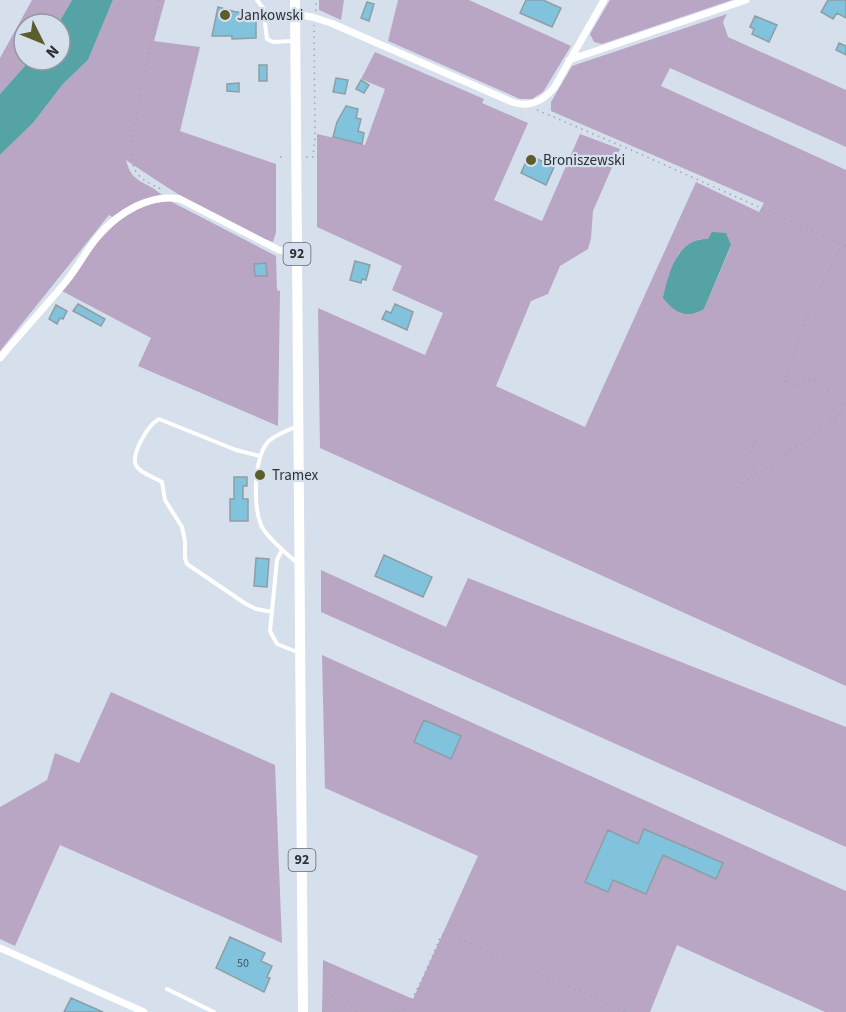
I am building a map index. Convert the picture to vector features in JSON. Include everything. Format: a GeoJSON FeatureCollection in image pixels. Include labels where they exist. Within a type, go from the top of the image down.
{"type":"FeatureCollection","features":[{"type":"Feature","properties":{"kind":"main road","name":"92"},"geometry":{"type":"LineString","coordinates":[[295,0],[303,1012]]}},
{"type":"Feature","properties":{"kind":"street"},"geometry":{"type":"LineString","coordinates":[[295,14],[315,18],[512,102],[525,105],[537,103],[548,95],[604,0]]}},
{"type":"Feature","properties":{"kind":"street"},"geometry":{"type":"LineString","coordinates":[[569,60],[746,0]]}},
{"type":"Feature","properties":{"kind":"street"},"geometry":{"type":"LineString","coordinates":[[0,358],[67,280],[99,235],[114,220],[143,203],[168,197],[180,199],[254,239],[279,250],[297,252]]}},
{"type":"Feature","properties":{"kind":"street"},"geometry":{"type":"LineString","coordinates":[[0,948],[144,1012]]}},
{"type":"Feature","properties":{"kind":"lane"},"geometry":{"type":"LineString","coordinates":[[257,0],[263,8],[267,39],[273,42],[295,40]]}},
{"type":"Feature","properties":{"kind":"lane"},"geometry":{"type":"LineString","coordinates":[[260,456],[236,450],[159,419],[146,431],[135,456],[135,463],[141,471],[162,482],[165,500],[182,527],[185,558],[190,568],[246,604],[256,609],[272,612]]}},
{"type":"Feature","properties":{"kind":"lane"},"geometry":{"type":"LineString","coordinates":[[299,426],[268,441],[258,460],[256,500],[261,526],[282,550],[300,565]]}},
{"type":"Feature","properties":{"kind":"lane"},"geometry":{"type":"LineString","coordinates":[[282,550],[277,560],[270,631],[277,644],[300,654]]}},
{"type":"Feature","properties":{"kind":"lane"},"geometry":{"type":"LineString","coordinates":[[167,989],[214,1012]]}},
{"type":"Feature","properties":{"kind":"path"},"geometry":{"type":"LineString","coordinates":[[159,0],[130,150],[132,167],[142,180],[162,189],[168,197]]}},
{"type":"Feature","properties":{"kind":"path"},"geometry":{"type":"LineString","coordinates":[[280,157],[313,157],[316,0]]}},
{"type":"Feature","properties":{"kind":"path"},"geometry":{"type":"LineString","coordinates":[[525,105],[846,246]]}},
{"type":"Feature","properties":{"kind":"path"},"geometry":{"type":"LineString","coordinates":[[754,473],[751,451],[785,380],[804,324],[842,245]]}},
{"type":"Feature","properties":{"kind":"path"},"geometry":{"type":"LineString","coordinates":[[738,488],[754,473],[761,472],[836,420],[842,412],[841,405],[818,381],[812,379],[799,386],[790,385],[785,380]]}},
{"type":"Feature","properties":{"kind":"path"},"geometry":{"type":"LineString","coordinates":[[392,1012],[403,1009],[411,998],[441,936],[446,933],[628,1012]]}},
{"type":"Feature","properties":{"kind":"path"},"geometry":{"type":"LineString","coordinates":[[324,1012],[326,1002],[336,994],[340,995],[357,1012]]}},
{"type":"Feature","properties":{"kind":"shaded area"},"geometry":{"type":"Polygon","coordinates":[[[32,0],[72,0],[65,12],[25,12],[32,0]]]}},
{"type":"Feature","properties":{"kind":"shaded area"},"geometry":{"type":"Polygon","coordinates":[[[72,0],[113,0],[88,60],[63,84],[33,123],[0,155],[0,94],[19,72],[72,72],[72,12],[65,12],[72,0]]]}},
{"type":"Feature","properties":{"kind":"shaded area"},"geometry":{"type":"Polygon","coordinates":[[[113,0],[165,0],[154,41],[200,47],[180,131],[276,164],[276,232],[273,242],[216,216],[126,160],[136,178],[162,195],[141,201],[114,218],[109,215],[0,351],[0,155],[33,123],[63,84],[88,60],[113,0]]]}},
{"type":"Feature","properties":{"kind":"shaded area"},"geometry":{"type":"Polygon","coordinates":[[[319,0],[344,0],[341,20],[319,10],[319,0]]]}},
{"type":"Feature","properties":{"kind":"shaded area"},"geometry":{"type":"Polygon","coordinates":[[[398,0],[469,0],[571,46],[543,92],[532,99],[520,99],[388,41],[398,0]]]}},
{"type":"Feature","properties":{"kind":"shaded area"},"geometry":{"type":"Polygon","coordinates":[[[610,0],[732,0],[602,44],[594,42],[590,34],[610,0]]]}},
{"type":"Feature","properties":{"kind":"shaded area"},"geometry":{"type":"Polygon","coordinates":[[[727,14],[723,22],[728,37],[846,90],[846,147],[670,68],[661,86],[846,170],[846,686],[320,448],[318,308],[425,355],[443,313],[392,290],[402,266],[317,227],[317,134],[365,145],[385,89],[361,79],[375,52],[484,99],[482,103],[528,123],[494,200],[542,221],[580,134],[620,149],[593,211],[588,249],[560,266],[548,294],[531,301],[496,386],[585,427],[696,182],[759,212],[764,203],[551,111],[551,102],[572,66],[727,14]],[[700,239],[679,253],[668,277],[704,309],[731,246],[700,239]]]}},
{"type":"Feature","properties":{"kind":"shaded area"},"geometry":{"type":"Polygon","coordinates":[[[12,36],[12,72],[19,72],[0,94],[0,58],[12,36]]]}},
{"type":"Feature","properties":{"kind":"shaded area"},"geometry":{"type":"Polygon","coordinates":[[[170,201],[276,256],[277,290],[280,291],[278,426],[138,366],[151,338],[62,291],[95,246],[120,221],[151,204],[170,201]]]}},
{"type":"Feature","properties":{"kind":"shaded area"},"geometry":{"type":"Polygon","coordinates":[[[712,232],[726,233],[731,245],[704,309],[692,314],[676,311],[663,298],[671,269],[681,251],[697,240],[708,239],[712,232]]]}},
{"type":"Feature","properties":{"kind":"shaded area"},"geometry":{"type":"Polygon","coordinates":[[[321,570],[446,627],[468,578],[846,727],[846,847],[321,612],[321,570]]]}},
{"type":"Feature","properties":{"kind":"shaded area"},"geometry":{"type":"Polygon","coordinates":[[[322,655],[846,891],[846,1012],[825,1012],[677,945],[650,1012],[322,1012],[323,960],[413,999],[478,856],[325,788],[322,655]]]}},
{"type":"Feature","properties":{"kind":"shaded area"},"geometry":{"type":"Polygon","coordinates":[[[111,692],[275,765],[282,943],[60,845],[15,946],[0,939],[0,807],[47,780],[55,753],[79,763],[111,692]]]}},
{"type":"Feature","properties":{"kind":"building"},"geometry":{"type":"Polygon","coordinates":[[[526,0],[543,0],[561,8],[552,27],[520,13],[526,0]]]}},
{"type":"Feature","properties":{"kind":"building"},"geometry":{"type":"Polygon","coordinates":[[[828,0],[846,0],[846,18],[837,13],[833,19],[821,12],[828,0]]]}},
{"type":"Feature","properties":{"kind":"building"},"geometry":{"type":"Polygon","coordinates":[[[367,2],[374,4],[369,21],[361,18],[367,2]]]}},
{"type":"Feature","properties":{"kind":"building"},"geometry":{"type":"Polygon","coordinates":[[[218,7],[236,12],[256,12],[256,38],[232,39],[232,36],[212,36],[218,7]]]}},
{"type":"Feature","properties":{"kind":"building"},"geometry":{"type":"Polygon","coordinates":[[[755,16],[777,25],[769,42],[752,34],[754,29],[750,27],[755,16]]]}},
{"type":"Feature","properties":{"kind":"building"},"geometry":{"type":"Polygon","coordinates":[[[839,43],[846,46],[846,55],[836,50],[839,43]]]}},
{"type":"Feature","properties":{"kind":"building"},"geometry":{"type":"Polygon","coordinates":[[[259,65],[267,65],[267,81],[259,81],[259,65]]]}},
{"type":"Feature","properties":{"kind":"building"},"geometry":{"type":"Polygon","coordinates":[[[336,78],[348,80],[345,94],[333,92],[336,78]]]}},
{"type":"Feature","properties":{"kind":"building"},"geometry":{"type":"Polygon","coordinates":[[[361,80],[369,85],[364,93],[356,89],[361,80]]]}},
{"type":"Feature","properties":{"kind":"building"},"geometry":{"type":"Polygon","coordinates":[[[239,83],[239,92],[227,91],[227,84],[239,83]]]}},
{"type":"Feature","properties":{"kind":"building"},"geometry":{"type":"Polygon","coordinates":[[[346,106],[358,109],[356,118],[361,119],[358,131],[364,133],[362,144],[333,137],[337,122],[346,106]]]}},
{"type":"Feature","properties":{"kind":"building"},"geometry":{"type":"Polygon","coordinates":[[[529,155],[554,167],[546,185],[521,173],[529,155]]]}},
{"type":"Feature","properties":{"kind":"building"},"geometry":{"type":"Polygon","coordinates":[[[355,261],[370,265],[366,280],[362,279],[361,283],[350,280],[355,261]]]}},
{"type":"Feature","properties":{"kind":"building"},"geometry":{"type":"Polygon","coordinates":[[[266,263],[267,276],[255,276],[254,264],[266,263]]]}},
{"type":"Feature","properties":{"kind":"building"},"geometry":{"type":"Polygon","coordinates":[[[78,304],[105,319],[101,326],[73,311],[78,304]]]}},
{"type":"Feature","properties":{"kind":"building"},"geometry":{"type":"Polygon","coordinates":[[[395,304],[413,312],[407,330],[382,319],[386,311],[391,313],[395,304]]]}},
{"type":"Feature","properties":{"kind":"building"},"geometry":{"type":"Polygon","coordinates":[[[56,305],[67,311],[57,324],[49,319],[56,305]]]}},
{"type":"Feature","properties":{"kind":"building"},"geometry":{"type":"Polygon","coordinates":[[[234,477],[247,477],[247,486],[243,486],[243,499],[248,499],[248,521],[230,521],[230,499],[234,499],[234,477]]]}},
{"type":"Feature","properties":{"kind":"building"},"geometry":{"type":"Polygon","coordinates":[[[384,555],[432,577],[423,597],[375,576],[384,555]]]}},
{"type":"Feature","properties":{"kind":"building"},"geometry":{"type":"Polygon","coordinates":[[[256,558],[269,559],[267,587],[254,586],[256,558]]]}},
{"type":"Feature","properties":{"kind":"building"},"geometry":{"type":"Polygon","coordinates":[[[424,720],[461,736],[451,759],[414,742],[424,720]]]}},
{"type":"Feature","properties":{"kind":"building"},"geometry":{"type":"Polygon","coordinates":[[[644,829],[723,863],[716,879],[663,855],[646,894],[613,880],[608,892],[585,882],[608,830],[638,844],[644,829]]]}},
{"type":"Feature","properties":{"kind":"building"},"geometry":{"type":"Polygon","coordinates":[[[230,937],[265,953],[261,961],[272,966],[264,992],[216,968],[230,937]]]}},
{"type":"Feature","properties":{"kind":"building"},"geometry":{"type":"Polygon","coordinates":[[[71,998],[103,1012],[64,1012],[71,998]]]}},
{"type":"Feature","properties":{"kind":"place","name":"Jankowski"},"geometry":{"type":"Point","coordinates":[225,15]}},
{"type":"Feature","properties":{"kind":"place","name":"Broniszewski"},"geometry":{"type":"Point","coordinates":[531,160]}},
{"type":"Feature","properties":{"kind":"place","name":"Tramex"},"geometry":{"type":"Point","coordinates":[260,475]}}]}
